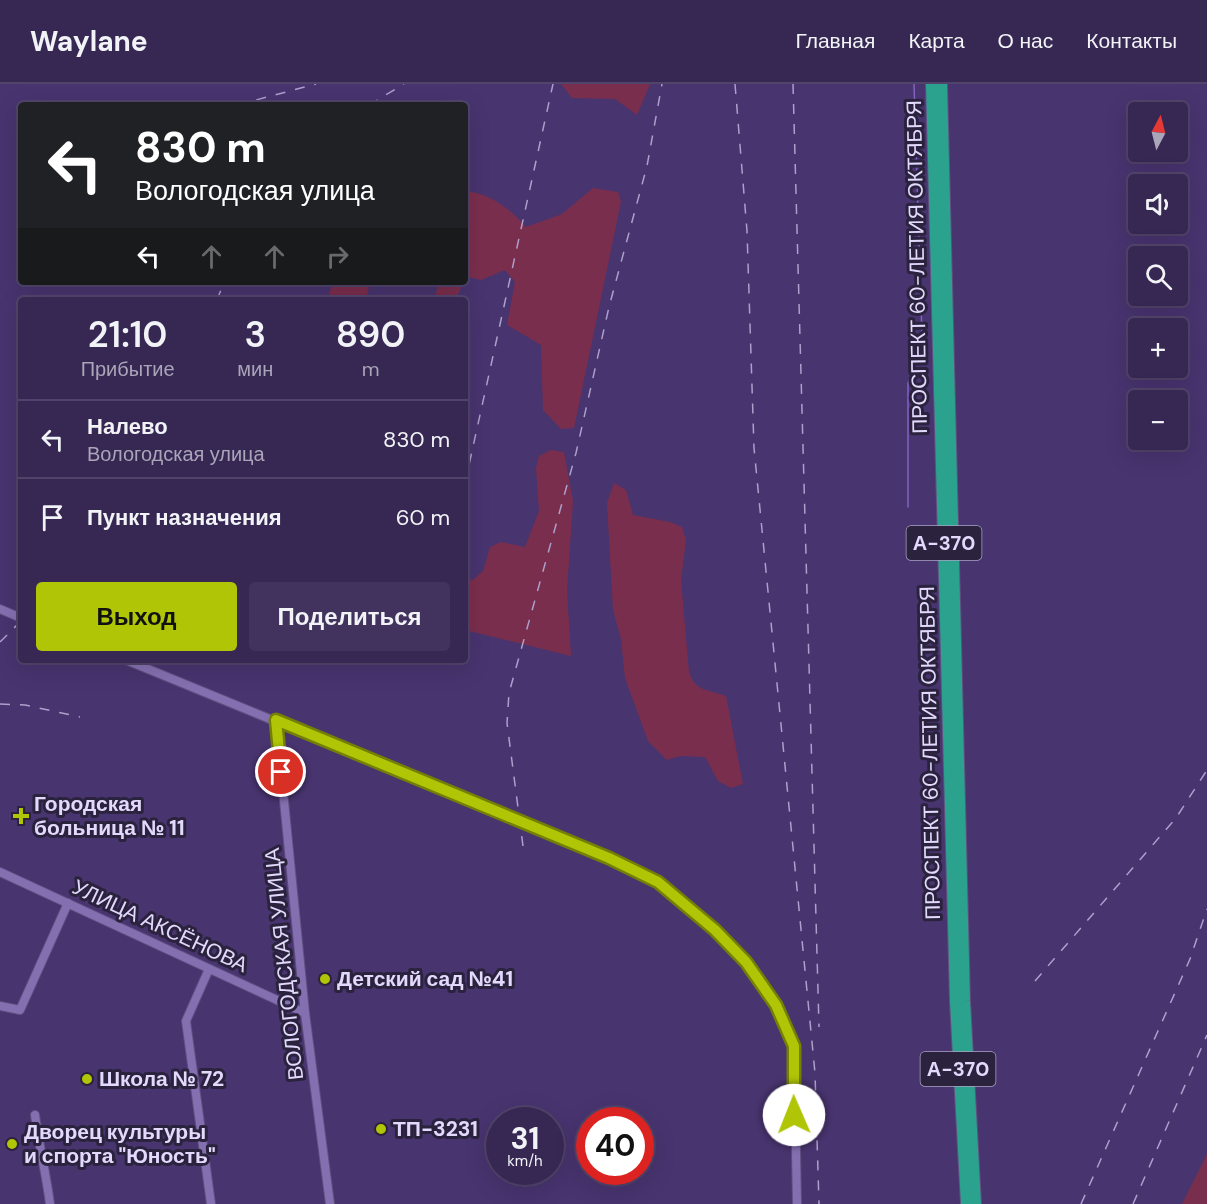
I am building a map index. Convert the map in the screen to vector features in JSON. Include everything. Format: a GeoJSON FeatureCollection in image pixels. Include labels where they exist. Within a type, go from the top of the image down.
{"type":"FeatureCollection","features":[{"type":"Feature","properties":{"kind":"highway","name":"ПРОСПЕКТ 60-ЛЕТИЯ ОКТЯБРЯ"},"geometry":{"type":"LineString","coordinates":[[932,84],[956,1001],[967,1204]]}},
{"type":"Feature","properties":{"kind":"highway","name":"ПРОСПЕКТ 60-ЛЕТИЯ ОКТЯБРЯ"},"geometry":{"type":"LineString","coordinates":[[941,84],[964,1001],[975,1204]]}},
{"type":"Feature","properties":{"kind":"street"},"geometry":{"type":"LineString","coordinates":[[0,609],[18,617]]}},
{"type":"Feature","properties":{"kind":"street"},"geometry":{"type":"LineString","coordinates":[[134,663],[619,863],[658,882],[715,930],[746,962],[776,1005],[794,1046],[796,1204]]}},
{"type":"Feature","properties":{"kind":"street","name":"ВОЛОГОДСКАЯ УЛИЦА"},"geometry":{"type":"LineString","coordinates":[[276,720],[305,1013],[330,1204]]}},
{"type":"Feature","properties":{"kind":"street","name":"УЛИЦА АКСЁНОВА"},"geometry":{"type":"LineString","coordinates":[[0,872],[305,1013]]}},
{"type":"Feature","properties":{"kind":"street"},"geometry":{"type":"LineString","coordinates":[[0,1006],[20,1010],[68,903]]}},
{"type":"Feature","properties":{"kind":"street"},"geometry":{"type":"LineString","coordinates":[[209,969],[186,1021],[211,1204]]}},
{"type":"Feature","properties":{"kind":"street"},"geometry":{"type":"LineString","coordinates":[[35,1115],[39,1155],[46,1167],[50,1204]]}},
{"type":"Feature","properties":{"kind":"shaded area"},"geometry":{"type":"Polygon","coordinates":[[[561,84],[650,84],[637,115],[615,99],[572,98],[561,84]]]}},
{"type":"Feature","properties":{"kind":"shaded area"},"geometry":{"type":"Polygon","coordinates":[[[593,188],[618,192],[621,202],[574,428],[561,429],[543,410],[541,345],[507,325],[515,282],[505,270],[481,280],[468,278],[468,191],[483,195],[499,203],[526,227],[562,214],[593,188]]]}},
{"type":"Feature","properties":{"kind":"shaded area"},"geometry":{"type":"Polygon","coordinates":[[[332,285],[369,285],[367,297],[328,297],[332,285]]]}},
{"type":"Feature","properties":{"kind":"shaded area"},"geometry":{"type":"Polygon","coordinates":[[[439,285],[462,285],[456,297],[434,297],[439,285]]]}},
{"type":"Feature","properties":{"kind":"shaded area"},"geometry":{"type":"Polygon","coordinates":[[[551,450],[564,452],[573,501],[567,591],[571,656],[468,631],[468,579],[473,580],[483,571],[490,547],[501,542],[525,547],[539,511],[536,468],[539,456],[551,450]]]}},
{"type":"Feature","properties":{"kind":"shaded area"},"geometry":{"type":"Polygon","coordinates":[[[614,483],[626,490],[633,515],[670,522],[682,527],[686,540],[681,580],[689,672],[699,687],[726,696],[743,784],[731,788],[718,781],[705,757],[680,756],[667,760],[648,741],[625,678],[621,639],[613,610],[607,503],[614,483]]]}},
{"type":"Feature","properties":{"kind":"shaded area"},"geometry":{"type":"Polygon","coordinates":[[[1207,1154],[1207,1204],[1182,1204],[1207,1154]]]}},
{"type":"Feature","properties":{"kind":"waterway"},"geometry":{"type":"LineString","coordinates":[[908,507],[908,383],[921,346],[922,336],[914,84]]}},
{"type":"Feature","properties":{"kind":"railway"},"geometry":{"type":"LineString","coordinates":[[248,102],[316,84]]}},
{"type":"Feature","properties":{"kind":"railway"},"geometry":{"type":"LineString","coordinates":[[374,102],[404,84]]}},
{"type":"Feature","properties":{"kind":"railway"},"geometry":{"type":"LineString","coordinates":[[468,469],[553,84]]}},
{"type":"Feature","properties":{"kind":"railway"},"geometry":{"type":"LineString","coordinates":[[523,846],[507,723],[509,693],[576,453],[609,307],[647,166],[662,84]]}},
{"type":"Feature","properties":{"kind":"railway"},"geometry":{"type":"LineString","coordinates":[[735,84],[747,231],[754,448],[815,1073],[819,1204]]}},
{"type":"Feature","properties":{"kind":"railway"},"geometry":{"type":"LineString","coordinates":[[793,84],[819,1027]]}},
{"type":"Feature","properties":{"kind":"railway"},"geometry":{"type":"LineString","coordinates":[[218,297],[223,285]]}},
{"type":"Feature","properties":{"kind":"railway"},"geometry":{"type":"LineString","coordinates":[[0,642],[18,624]]}},
{"type":"Feature","properties":{"kind":"railway"},"geometry":{"type":"LineString","coordinates":[[0,704],[25,705],[80,717]]}},
{"type":"Feature","properties":{"kind":"railway"},"geometry":{"type":"LineString","coordinates":[[1035,981],[1176,818],[1207,770]]}},
{"type":"Feature","properties":{"kind":"railway"},"geometry":{"type":"LineString","coordinates":[[1081,1204],[1190,959],[1207,909]]}},
{"type":"Feature","properties":{"kind":"railway"},"geometry":{"type":"LineString","coordinates":[[1133,1204],[1207,1035]]}},
{"type":"Feature","properties":{"kind":"place","name":"Городская больница № 11"},"geometry":{"type":"Point","coordinates":[21,816]}},
{"type":"Feature","properties":{"kind":"place","name":"Детский сад №41"},"geometry":{"type":"Point","coordinates":[325,979]}},
{"type":"Feature","properties":{"kind":"place","name":"Школа № 72"},"geometry":{"type":"Point","coordinates":[87,1079]}},
{"type":"Feature","properties":{"kind":"place","name":"ТП-3231"},"geometry":{"type":"Point","coordinates":[381,1129]}},
{"type":"Feature","properties":{"kind":"place","name":"Дворец культуры и спорта \"Юность\""},"geometry":{"type":"Point","coordinates":[12,1144]}},
{"type":"Feature","properties":{"kind":"route"},"geometry":{"type":"LineString","coordinates":[[281,772],[276,720],[609,858],[658,882],[715,930],[746,962],[776,1005],[794,1046],[794,1115]]}}]}
